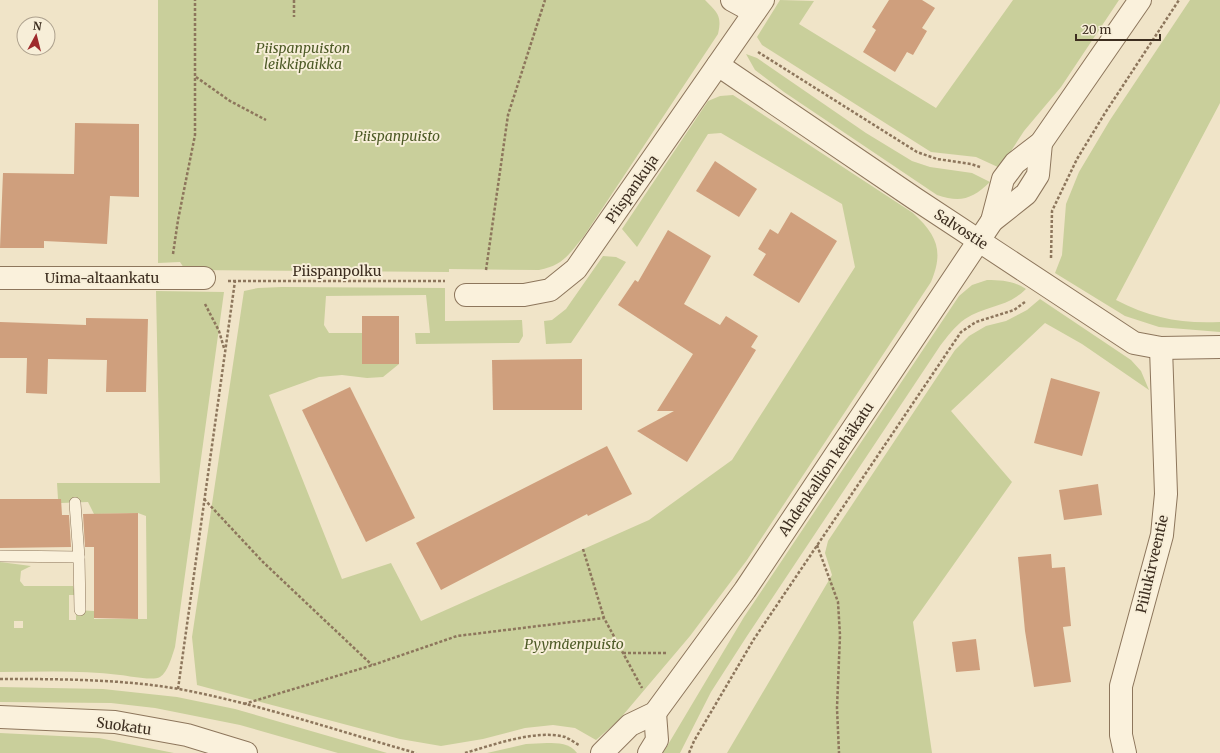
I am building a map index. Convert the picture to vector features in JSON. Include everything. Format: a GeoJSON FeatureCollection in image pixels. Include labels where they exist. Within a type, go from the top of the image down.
{"type":"FeatureCollection","features":[{"type":"Feature","properties":{"kind":"street"},"geometry":{"type":"LineString","coordinates":[[732,0],[759,6]]}},
{"type":"Feature","properties":{"kind":"street","name":"Ahdenkallion kehäkatu"},"geometry":{"type":"LineString","coordinates":[[992,221],[1003,179],[1015,162],[1041,143],[1140,0]]}},
{"type":"Feature","properties":{"kind":"street","name":"Piispankuja"},"geometry":{"type":"LineString","coordinates":[[475,295],[524,295],[550,290],[576,270],[759,6]]}},
{"type":"Feature","properties":{"kind":"street","name":"Salvostie"},"geometry":{"type":"LineString","coordinates":[[718,65],[907,194],[1134,343],[1161,348],[1220,347]]}},
{"type":"Feature","properties":{"kind":"street","name":"Ahdenkallion kehäkatu"},"geometry":{"type":"LineString","coordinates":[[593,751],[630,725],[655,713],[745,590],[992,221],[1026,194],[1038,175],[1041,143]]}},
{"type":"Feature","properties":{"kind":"street","name":"Uima-altaankatu"},"geometry":{"type":"LineString","coordinates":[[0,278],[186,278]]}},
{"type":"Feature","properties":{"kind":"street","name":"Piilukirveentie"},"geometry":{"type":"LineString","coordinates":[[1125,753],[1121,735],[1122,686],[1162,535],[1166,494],[1161,348]]}},
{"type":"Feature","properties":{"kind":"street"},"geometry":{"type":"LineString","coordinates":[[649,753],[657,740],[655,713]]}},
{"type":"Feature","properties":{"kind":"street","name":"Suokatu"},"geometry":{"type":"LineString","coordinates":[[0,717],[115,722],[187,735],[246,753]]}},
{"type":"Feature","properties":{"kind":"lane"},"geometry":{"type":"LineString","coordinates":[[75,503],[79,557],[80,610]]}},
{"type":"Feature","properties":{"kind":"lane"},"geometry":{"type":"LineString","coordinates":[[0,556],[79,557]]}},
{"type":"Feature","properties":{"kind":"path"},"geometry":{"type":"LineString","coordinates":[[196,0],[195,136],[178,220],[186,278],[198,292],[219,331],[225,351]]}},
{"type":"Feature","properties":{"kind":"path"},"geometry":{"type":"LineString","coordinates":[[294,0],[294,17]]}},
{"type":"Feature","properties":{"kind":"path"},"geometry":{"type":"LineString","coordinates":[[475,295],[508,115],[545,0]]}},
{"type":"Feature","properties":{"kind":"path"},"geometry":{"type":"LineString","coordinates":[[689,753],[694,741],[754,639],[961,332],[976,322],[1014,310],[1029,300],[1041,282],[1052,256],[1052,211],[1085,146],[1179,0]]}},
{"type":"Feature","properties":{"kind":"path"},"geometry":{"type":"LineString","coordinates":[[736,38],[917,152],[937,159],[971,164],[989,171],[1003,179]]}},
{"type":"Feature","properties":{"kind":"path"},"geometry":{"type":"LineString","coordinates":[[196,76],[230,101],[266,120]]}},
{"type":"Feature","properties":{"kind":"path"},"geometry":{"type":"LineString","coordinates":[[1026,194],[1052,211]]}},
{"type":"Feature","properties":{"kind":"path","name":"Piispanpolku"},"geometry":{"type":"LineString","coordinates":[[186,278],[235,281],[446,281],[475,295]]}},
{"type":"Feature","properties":{"kind":"path"},"geometry":{"type":"LineString","coordinates":[[178,689],[235,281]]}},
{"type":"Feature","properties":{"kind":"path"},"geometry":{"type":"LineString","coordinates":[[204,499],[263,562],[373,665]]}},
{"type":"Feature","properties":{"kind":"path"},"geometry":{"type":"LineString","coordinates":[[817,544],[838,602],[840,635],[837,708],[839,753]]}},
{"type":"Feature","properties":{"kind":"path"},"geometry":{"type":"LineString","coordinates":[[583,549],[604,618],[655,713]]}},
{"type":"Feature","properties":{"kind":"path"},"geometry":{"type":"LineString","coordinates":[[244,704],[373,665],[457,636],[604,618]]}},
{"type":"Feature","properties":{"kind":"path"},"geometry":{"type":"LineString","coordinates":[[623,652],[699,652]]}},
{"type":"Feature","properties":{"kind":"path"},"geometry":{"type":"LineString","coordinates":[[0,679],[76,680],[178,689],[244,704],[416,753]]}},
{"type":"Feature","properties":{"kind":"path"},"geometry":{"type":"LineString","coordinates":[[464,753],[513,740],[553,735],[567,738],[593,751]]}},
{"type":"Feature","properties":{"kind":"green space","name":"Piispanpuisto"},"geometry":{"type":"Polygon","coordinates":[[[158,0],[705,0],[718,15],[719,28],[718,34],[584,236],[565,258],[554,265],[539,270],[449,269],[449,272],[190,270],[184,268],[180,262],[158,263],[158,0]]]}},
{"type":"Feature","properties":{"kind":"green space"},"geometry":{"type":"Polygon","coordinates":[[[780,0],[814,1],[799,24],[936,108],[1013,0],[1119,0],[1061,87],[1024,131],[1000,168],[976,157],[931,152],[762,45],[757,37],[780,0]]]}},
{"type":"Feature","properties":{"kind":"green space"},"geometry":{"type":"Polygon","coordinates":[[[1190,0],[1220,0],[1220,103],[1116,300],[1154,315],[1179,321],[1220,322],[1220,332],[1159,327],[1125,316],[1055,273],[1062,255],[1066,204],[1079,172],[1110,120],[1190,0]]]}},
{"type":"Feature","properties":{"kind":"green space"},"geometry":{"type":"Polygon","coordinates":[[[746,54],[757,58],[866,133],[912,161],[930,167],[972,173],[990,182],[972,196],[966,198],[953,199],[937,195],[784,92],[755,70],[746,54]]]}},
{"type":"Feature","properties":{"kind":"green space","name":"Pyymäenpuisto"},"geometry":{"type":"Polygon","coordinates":[[[733,95],[913,213],[933,236],[936,244],[937,261],[931,282],[747,560],[690,636],[618,721],[596,740],[575,728],[553,725],[525,728],[483,739],[441,746],[400,739],[197,685],[192,637],[244,291],[258,288],[282,287],[445,288],[445,321],[522,320],[523,336],[519,343],[416,344],[415,333],[430,333],[426,295],[326,296],[324,325],[329,333],[362,333],[362,364],[399,364],[383,377],[367,378],[342,375],[319,377],[269,395],[342,579],[391,563],[421,621],[649,520],[732,460],[855,267],[842,204],[721,133],[708,134],[637,247],[622,229],[708,101],[720,96],[733,95]]]}},
{"type":"Feature","properties":{"kind":"green space"},"geometry":{"type":"Polygon","coordinates":[[[603,256],[616,257],[626,262],[571,343],[546,344],[544,321],[552,320],[566,309],[603,256]]]}},
{"type":"Feature","properties":{"kind":"green space"},"geometry":{"type":"Polygon","coordinates":[[[987,280],[998,280],[1017,284],[1026,289],[1011,300],[973,314],[961,322],[945,339],[711,692],[680,753],[663,753],[744,617],[959,296],[972,285],[987,280]]]}},
{"type":"Feature","properties":{"kind":"green space"},"geometry":{"type":"Polygon","coordinates":[[[156,291],[224,292],[175,647],[163,675],[152,679],[90,672],[0,672],[0,562],[31,566],[21,571],[20,581],[24,586],[73,586],[75,595],[69,595],[69,620],[76,620],[76,610],[94,611],[94,619],[147,619],[146,516],[138,513],[94,514],[88,502],[61,503],[61,499],[58,499],[57,483],[160,483],[156,291]],[[14,621],[14,628],[23,628],[23,621],[14,621]]]}},
{"type":"Feature","properties":{"kind":"green space"},"geometry":{"type":"Polygon","coordinates":[[[1040,299],[1131,360],[1141,371],[1149,390],[1082,344],[1045,323],[951,411],[1012,482],[913,622],[932,753],[727,753],[832,575],[825,553],[828,541],[955,350],[969,336],[986,326],[1006,321],[1027,310],[1040,299]]]}},
{"type":"Feature","properties":{"kind":"green space"},"geometry":{"type":"Polygon","coordinates":[[[0,687],[103,689],[177,697],[235,709],[387,753],[338,753],[240,725],[155,708],[111,703],[0,702],[0,687]]]}},
{"type":"Feature","properties":{"kind":"green space"},"geometry":{"type":"Polygon","coordinates":[[[0,733],[99,738],[174,753],[0,753],[0,733]]]}},
{"type":"Feature","properties":{"kind":"green space"},"geometry":{"type":"Polygon","coordinates":[[[547,743],[567,745],[577,753],[487,753],[526,744],[547,743]]]}},
{"type":"Feature","properties":{"kind":"building"},"geometry":{"type":"Polygon","coordinates":[[[889,0],[922,0],[935,8],[922,28],[927,31],[913,55],[907,52],[895,72],[863,52],[876,30],[872,27],[889,0]]]}},
{"type":"Feature","properties":{"kind":"building"},"geometry":{"type":"Polygon","coordinates":[[[75,123],[139,124],[139,197],[110,196],[107,244],[44,241],[44,248],[0,248],[3,173],[74,174],[75,123]]]}},
{"type":"Feature","properties":{"kind":"building"},"geometry":{"type":"Polygon","coordinates":[[[715,161],[757,189],[739,217],[696,191],[715,161]]]}},
{"type":"Feature","properties":{"kind":"building"},"geometry":{"type":"Polygon","coordinates":[[[791,212],[837,241],[799,303],[753,275],[766,254],[758,249],[770,229],[778,234],[791,212]]]}},
{"type":"Feature","properties":{"kind":"building"},"geometry":{"type":"Polygon","coordinates":[[[668,230],[711,256],[684,304],[720,325],[726,316],[758,336],[751,347],[756,350],[687,462],[637,431],[674,411],[657,411],[693,354],[618,305],[635,280],[638,282],[668,230]]]}},
{"type":"Feature","properties":{"kind":"building"},"geometry":{"type":"Polygon","coordinates":[[[362,316],[399,316],[399,364],[362,364],[362,316]]]}},
{"type":"Feature","properties":{"kind":"building"},"geometry":{"type":"Polygon","coordinates":[[[86,318],[148,319],[146,392],[106,392],[107,360],[48,359],[47,394],[26,393],[27,358],[0,358],[0,322],[86,325],[86,318]]]}},
{"type":"Feature","properties":{"kind":"building"},"geometry":{"type":"Polygon","coordinates":[[[582,359],[582,410],[493,410],[492,360],[582,359]]]}},
{"type":"Feature","properties":{"kind":"building"},"geometry":{"type":"Polygon","coordinates":[[[1051,378],[1100,392],[1082,456],[1034,443],[1051,378]]]}},
{"type":"Feature","properties":{"kind":"building"},"geometry":{"type":"Polygon","coordinates":[[[350,387],[415,518],[366,542],[302,410],[350,387]]]}},
{"type":"Feature","properties":{"kind":"building"},"geometry":{"type":"Polygon","coordinates":[[[607,446],[632,494],[588,516],[587,514],[441,590],[416,543],[607,446]]]}},
{"type":"Feature","properties":{"kind":"building"},"geometry":{"type":"Polygon","coordinates":[[[1098,484],[1102,515],[1064,520],[1059,490],[1098,484]]]}},
{"type":"Feature","properties":{"kind":"building"},"geometry":{"type":"Polygon","coordinates":[[[0,499],[61,499],[62,515],[69,515],[71,547],[0,548],[0,499]]]}},
{"type":"Feature","properties":{"kind":"building"},"geometry":{"type":"Polygon","coordinates":[[[138,513],[138,619],[94,618],[94,547],[85,547],[83,514],[138,513]]]}},
{"type":"Feature","properties":{"kind":"building"},"geometry":{"type":"Polygon","coordinates":[[[1051,554],[1052,568],[1065,567],[1071,626],[1063,627],[1071,682],[1034,687],[1025,631],[1018,557],[1051,554]]]}},
{"type":"Feature","properties":{"kind":"building"},"geometry":{"type":"Polygon","coordinates":[[[976,639],[980,670],[956,672],[952,642],[976,639]]]}},
{"type":"Feature","properties":{"kind":"park label","name":"Piispanpuiston leikkipaikka"},"geometry":{"type":"Point","coordinates":[303,56]}}]}
